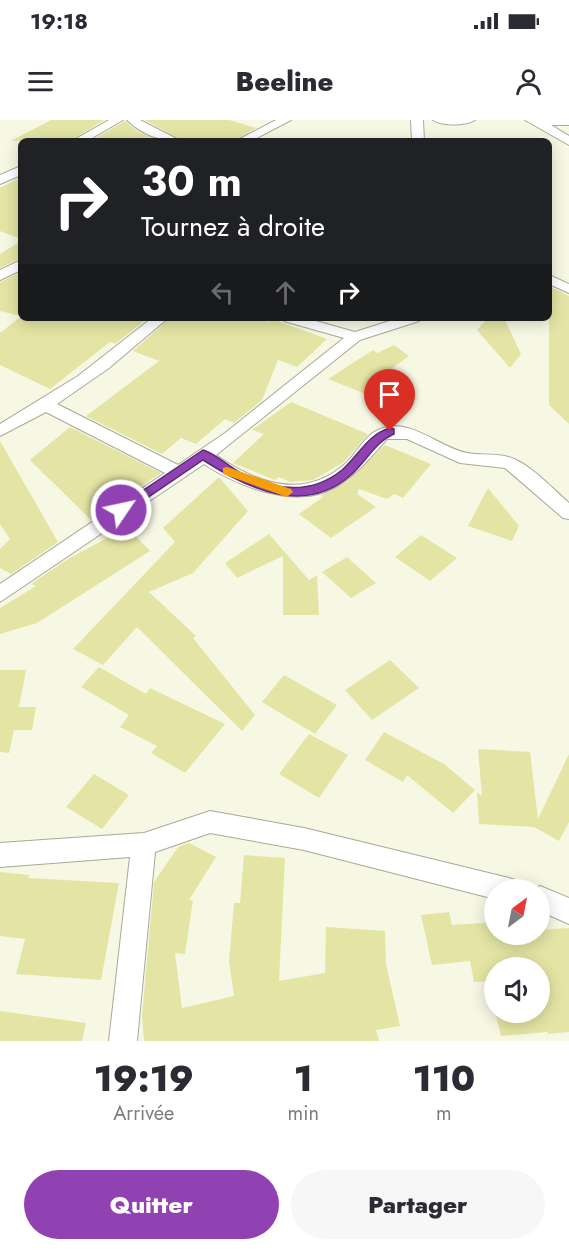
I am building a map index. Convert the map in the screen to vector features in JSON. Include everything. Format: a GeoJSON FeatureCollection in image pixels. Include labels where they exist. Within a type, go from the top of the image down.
{"type":"FeatureCollection","features":[{"type":"Feature","properties":{"kind":"street"},"geometry":{"type":"LineString","coordinates":[[84,138],[117,120]]}},
{"type":"Feature","properties":{"kind":"street"},"geometry":{"type":"LineString","coordinates":[[133,120],[151,132],[167,138]]}},
{"type":"Feature","properties":{"kind":"street"},"geometry":{"type":"LineString","coordinates":[[248,138],[285,120]]}},
{"type":"Feature","properties":{"kind":"street"},"geometry":{"type":"LineString","coordinates":[[417,120],[418,138]]}},
{"type":"Feature","properties":{"kind":"street"},"geometry":{"type":"LineString","coordinates":[[439,120],[468,120]]}},
{"type":"Feature","properties":{"kind":"street"},"geometry":{"type":"LineString","coordinates":[[535,121],[569,122]]}},
{"type":"Feature","properties":{"kind":"street"},"geometry":{"type":"LineString","coordinates":[[535,121],[569,142]]}},
{"type":"Feature","properties":{"kind":"street"},"geometry":{"type":"LineString","coordinates":[[0,180],[18,171]]}},
{"type":"Feature","properties":{"kind":"street"},"geometry":{"type":"LineString","coordinates":[[0,276],[18,266]]}},
{"type":"Feature","properties":{"kind":"street"},"geometry":{"type":"LineString","coordinates":[[552,280],[569,289]]}},
{"type":"Feature","properties":{"kind":"street"},"geometry":{"type":"LineString","coordinates":[[0,431],[47,406],[105,364],[157,321]]}},
{"type":"Feature","properties":{"kind":"street"},"geometry":{"type":"LineString","coordinates":[[299,321],[354,337]]}},
{"type":"Feature","properties":{"kind":"street"},"geometry":{"type":"LineString","coordinates":[[0,594],[231,436],[354,337],[405,321]]}},
{"type":"Feature","properties":{"kind":"street"},"geometry":{"type":"LineString","coordinates":[[47,406],[177,472]]}},
{"type":"Feature","properties":{"kind":"street"},"geometry":{"type":"LineString","coordinates":[[203,454],[236,476],[282,492],[307,493],[336,481],[381,435],[390,431],[400,432],[429,442],[462,458],[502,460],[511,464],[569,513]]}},
{"type":"Feature","properties":{"kind":"street"},"geometry":{"type":"LineString","coordinates":[[0,855],[144,844],[210,822],[304,839],[484,884]]}},
{"type":"Feature","properties":{"kind":"street"},"geometry":{"type":"LineString","coordinates":[[123,1041],[144,844]]}},
{"type":"Feature","properties":{"kind":"street"},"geometry":{"type":"LineString","coordinates":[[550,902],[569,911]]}},
{"type":"Feature","properties":{"kind":"building"},"geometry":{"type":"Polygon","coordinates":[[[51,120],[104,120],[75,138],[18,138],[18,141],[11,141],[51,120]]]}},
{"type":"Feature","properties":{"kind":"building"},"geometry":{"type":"Polygon","coordinates":[[[145,120],[229,120],[256,128],[239,138],[178,138],[145,120]]]}},
{"type":"Feature","properties":{"kind":"building"},"geometry":{"type":"Polygon","coordinates":[[[125,121],[138,132],[153,138],[96,138],[125,121]]]}},
{"type":"Feature","properties":{"kind":"building"},"geometry":{"type":"Polygon","coordinates":[[[18,179],[18,238],[0,231],[0,188],[18,179]]]}},
{"type":"Feature","properties":{"kind":"building"},"geometry":{"type":"Polygon","coordinates":[[[18,243],[18,259],[0,268],[0,254],[18,243]]]}},
{"type":"Feature","properties":{"kind":"building"},"geometry":{"type":"Polygon","coordinates":[[[18,273],[18,315],[0,311],[0,282],[18,273]]]}},
{"type":"Feature","properties":{"kind":"building"},"geometry":{"type":"Polygon","coordinates":[[[552,288],[569,296],[569,424],[549,405],[549,321],[552,321],[552,288]]]}},
{"type":"Feature","properties":{"kind":"building"},"geometry":{"type":"Polygon","coordinates":[[[18,319],[18,321],[144,321],[115,344],[110,342],[50,389],[0,365],[0,333],[18,319]]]}},
{"type":"Feature","properties":{"kind":"building"},"geometry":{"type":"Polygon","coordinates":[[[167,321],[278,321],[327,339],[297,367],[278,360],[262,400],[234,423],[225,419],[196,444],[181,438],[162,454],[86,416],[159,361],[133,351],[167,321]]]}},
{"type":"Feature","properties":{"kind":"building"},"geometry":{"type":"Polygon","coordinates":[[[485,321],[505,321],[521,354],[510,368],[477,330],[485,321]]]}},
{"type":"Feature","properties":{"kind":"building"},"geometry":{"type":"Polygon","coordinates":[[[394,345],[409,356],[390,370],[393,371],[368,395],[328,379],[373,350],[377,353],[394,345]]]}},
{"type":"Feature","properties":{"kind":"building"},"geometry":{"type":"Polygon","coordinates":[[[291,402],[368,434],[344,462],[313,480],[290,482],[279,477],[275,480],[233,463],[264,434],[252,430],[291,402]]]}},
{"type":"Feature","properties":{"kind":"building"},"geometry":{"type":"Polygon","coordinates":[[[70,427],[161,473],[91,520],[30,460],[70,427]]]}},
{"type":"Feature","properties":{"kind":"building"},"geometry":{"type":"Polygon","coordinates":[[[0,441],[58,542],[11,574],[0,568],[0,549],[10,539],[0,524],[0,441]]]}},
{"type":"Feature","properties":{"kind":"building"},"geometry":{"type":"Polygon","coordinates":[[[385,445],[431,464],[403,498],[394,494],[387,499],[359,489],[357,494],[376,507],[331,538],[299,514],[323,497],[320,496],[348,481],[385,445]]]}},
{"type":"Feature","properties":{"kind":"building"},"geometry":{"type":"Polygon","coordinates":[[[219,477],[248,511],[193,573],[149,592],[196,636],[193,638],[255,715],[242,731],[137,627],[103,665],[73,649],[175,542],[163,528],[219,477]]]}},
{"type":"Feature","properties":{"kind":"building"},"geometry":{"type":"Polygon","coordinates":[[[488,488],[519,526],[512,541],[468,526],[488,488]]]}},
{"type":"Feature","properties":{"kind":"building"},"geometry":{"type":"Polygon","coordinates":[[[122,522],[150,551],[37,623],[0,634],[0,608],[36,586],[31,584],[68,559],[109,537],[105,534],[122,522]]]}},
{"type":"Feature","properties":{"kind":"building"},"geometry":{"type":"Polygon","coordinates":[[[269,534],[309,580],[317,575],[319,615],[283,615],[283,556],[237,578],[225,563],[269,534]]]}},
{"type":"Feature","properties":{"kind":"building"},"geometry":{"type":"Polygon","coordinates":[[[421,535],[457,558],[430,581],[395,557],[421,535]]]}},
{"type":"Feature","properties":{"kind":"building"},"geometry":{"type":"Polygon","coordinates":[[[347,557],[376,583],[351,598],[322,572],[347,557]]]}},
{"type":"Feature","properties":{"kind":"building"},"geometry":{"type":"Polygon","coordinates":[[[390,660],[419,688],[372,720],[345,690],[390,660]]]}},
{"type":"Feature","properties":{"kind":"building"},"geometry":{"type":"Polygon","coordinates":[[[99,667],[146,694],[150,688],[225,724],[185,773],[151,753],[157,746],[120,727],[129,715],[81,687],[99,667]]]}},
{"type":"Feature","properties":{"kind":"building"},"geometry":{"type":"Polygon","coordinates":[[[0,670],[26,670],[19,707],[36,707],[32,730],[14,730],[9,753],[0,752],[0,670]]]}},
{"type":"Feature","properties":{"kind":"building"},"geometry":{"type":"Polygon","coordinates":[[[284,675],[337,705],[315,734],[262,702],[284,675]]]}},
{"type":"Feature","properties":{"kind":"building"},"geometry":{"type":"Polygon","coordinates":[[[384,732],[444,764],[475,790],[453,813],[407,775],[403,782],[365,760],[384,732]]]}},
{"type":"Feature","properties":{"kind":"building"},"geometry":{"type":"Polygon","coordinates":[[[309,734],[348,755],[319,798],[279,774],[309,734]]]}},
{"type":"Feature","properties":{"kind":"building"},"geometry":{"type":"Polygon","coordinates":[[[478,749],[530,752],[538,819],[569,754],[569,822],[559,841],[534,827],[479,824],[477,792],[482,796],[478,749]]]}},
{"type":"Feature","properties":{"kind":"building"},"geometry":{"type":"Polygon","coordinates":[[[94,774],[129,795],[102,829],[66,807],[94,774]]]}},
{"type":"Feature","properties":{"kind":"building"},"geometry":{"type":"Polygon","coordinates":[[[189,843],[216,857],[189,900],[193,900],[185,954],[175,953],[182,1008],[234,996],[229,961],[234,903],[240,903],[244,855],[285,858],[279,981],[325,973],[326,927],[385,931],[386,964],[400,1026],[376,1030],[379,1041],[144,1041],[142,1016],[154,882],[178,847],[189,843]]]}},
{"type":"Feature","properties":{"kind":"building"},"geometry":{"type":"Polygon","coordinates":[[[0,872],[29,875],[29,878],[119,883],[101,980],[16,974],[25,939],[0,936],[0,872]]]}},
{"type":"Feature","properties":{"kind":"building"},"geometry":{"type":"Polygon","coordinates":[[[449,912],[452,925],[484,923],[484,945],[550,945],[550,929],[569,928],[569,1032],[501,1036],[498,1023],[550,1023],[550,957],[484,957],[484,982],[474,982],[470,961],[432,965],[421,915],[449,912]]]}},
{"type":"Feature","properties":{"kind":"building"},"geometry":{"type":"Polygon","coordinates":[[[0,1011],[86,1023],[82,1041],[0,1041],[0,1011]]]}},
{"type":"Feature","properties":{"kind":"slow traffic"},"geometry":{"type":"LineString","coordinates":[[227,471],[287,492]]}},
{"type":"Feature","properties":{"kind":"route"},"geometry":{"type":"LineString","coordinates":[[121,510],[203,454],[236,476],[282,492],[297,494],[321,489],[346,473],[381,435],[390,431]]}}]}
